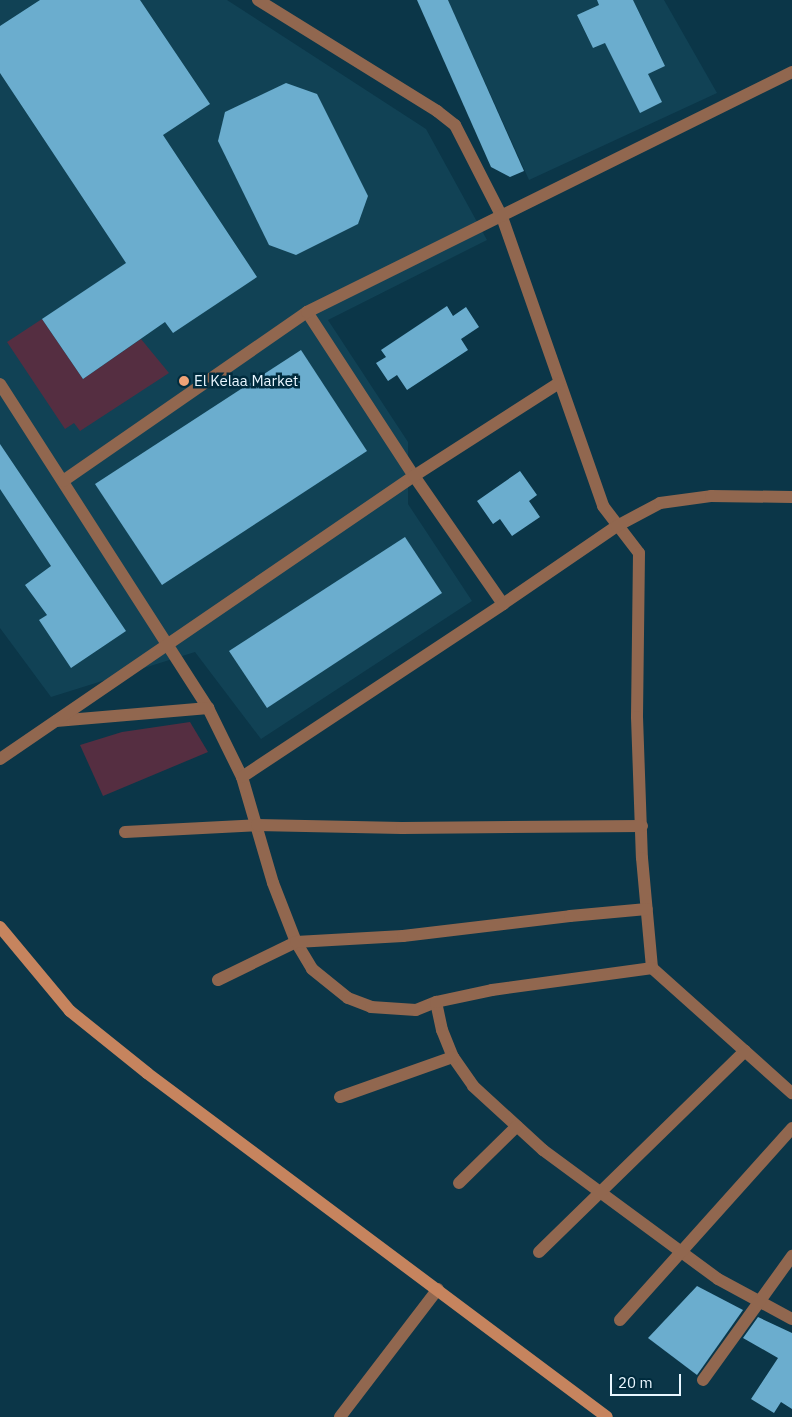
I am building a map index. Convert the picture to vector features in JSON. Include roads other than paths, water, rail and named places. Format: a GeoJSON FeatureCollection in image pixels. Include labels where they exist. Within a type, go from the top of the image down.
{"type":"FeatureCollection","features":[{"type":"Feature","properties":{"kind":"main road"},"geometry":{"type":"LineString","coordinates":[[0,927],[70,1011],[147,1073],[607,1417]]}},
{"type":"Feature","properties":{"kind":"street"},"geometry":{"type":"LineString","coordinates":[[258,0],[437,111],[455,125],[502,217],[603,506],[639,553],[637,718],[652,968],[792,1093]]}},
{"type":"Feature","properties":{"kind":"street"},"geometry":{"type":"LineString","coordinates":[[62,481],[307,312],[792,72]]}},
{"type":"Feature","properties":{"kind":"street"},"geometry":{"type":"LineString","coordinates":[[307,312],[414,476],[503,604]]}},
{"type":"Feature","properties":{"kind":"street"},"geometry":{"type":"LineString","coordinates":[[0,759],[414,476],[559,383]]}},
{"type":"Feature","properties":{"kind":"street"},"geometry":{"type":"LineString","coordinates":[[0,384],[208,708],[242,777],[258,825],[273,884],[296,942],[312,969],[348,998],[372,1007],[416,1010],[436,1002],[492,990],[652,968]]}},
{"type":"Feature","properties":{"kind":"street"},"geometry":{"type":"LineString","coordinates":[[242,777],[617,526],[660,503],[711,496],[792,497]]}},
{"type":"Feature","properties":{"kind":"street"},"geometry":{"type":"LineString","coordinates":[[55,721],[208,708]]}},
{"type":"Feature","properties":{"kind":"street"},"geometry":{"type":"LineString","coordinates":[[125,832],[258,825],[402,828],[642,826]]}},
{"type":"Feature","properties":{"kind":"street"},"geometry":{"type":"LineString","coordinates":[[218,980],[296,942],[403,936],[570,916],[647,909]]}},
{"type":"Feature","properties":{"kind":"street"},"geometry":{"type":"LineString","coordinates":[[436,1002],[442,1030],[453,1057],[473,1086],[516,1126],[543,1150],[718,1279],[792,1320]]}},
{"type":"Feature","properties":{"kind":"street"},"geometry":{"type":"LineString","coordinates":[[539,1252],[745,1052]]}},
{"type":"Feature","properties":{"kind":"street"},"geometry":{"type":"LineString","coordinates":[[340,1097],[453,1057]]}},
{"type":"Feature","properties":{"kind":"street"},"geometry":{"type":"LineString","coordinates":[[459,1182],[516,1126]]}},
{"type":"Feature","properties":{"kind":"street"},"geometry":{"type":"LineString","coordinates":[[620,1320],[792,1128]]}},
{"type":"Feature","properties":{"kind":"street"},"geometry":{"type":"LineString","coordinates":[[703,1380],[792,1256]]}},
{"type":"Feature","properties":{"kind":"street"},"geometry":{"type":"LineString","coordinates":[[340,1417],[438,1289]]}},
{"type":"Feature","properties":{"kind":"place","name":"El Kelaa Market"},"geometry":{"type":"Point","coordinates":[184,381]}}]}
